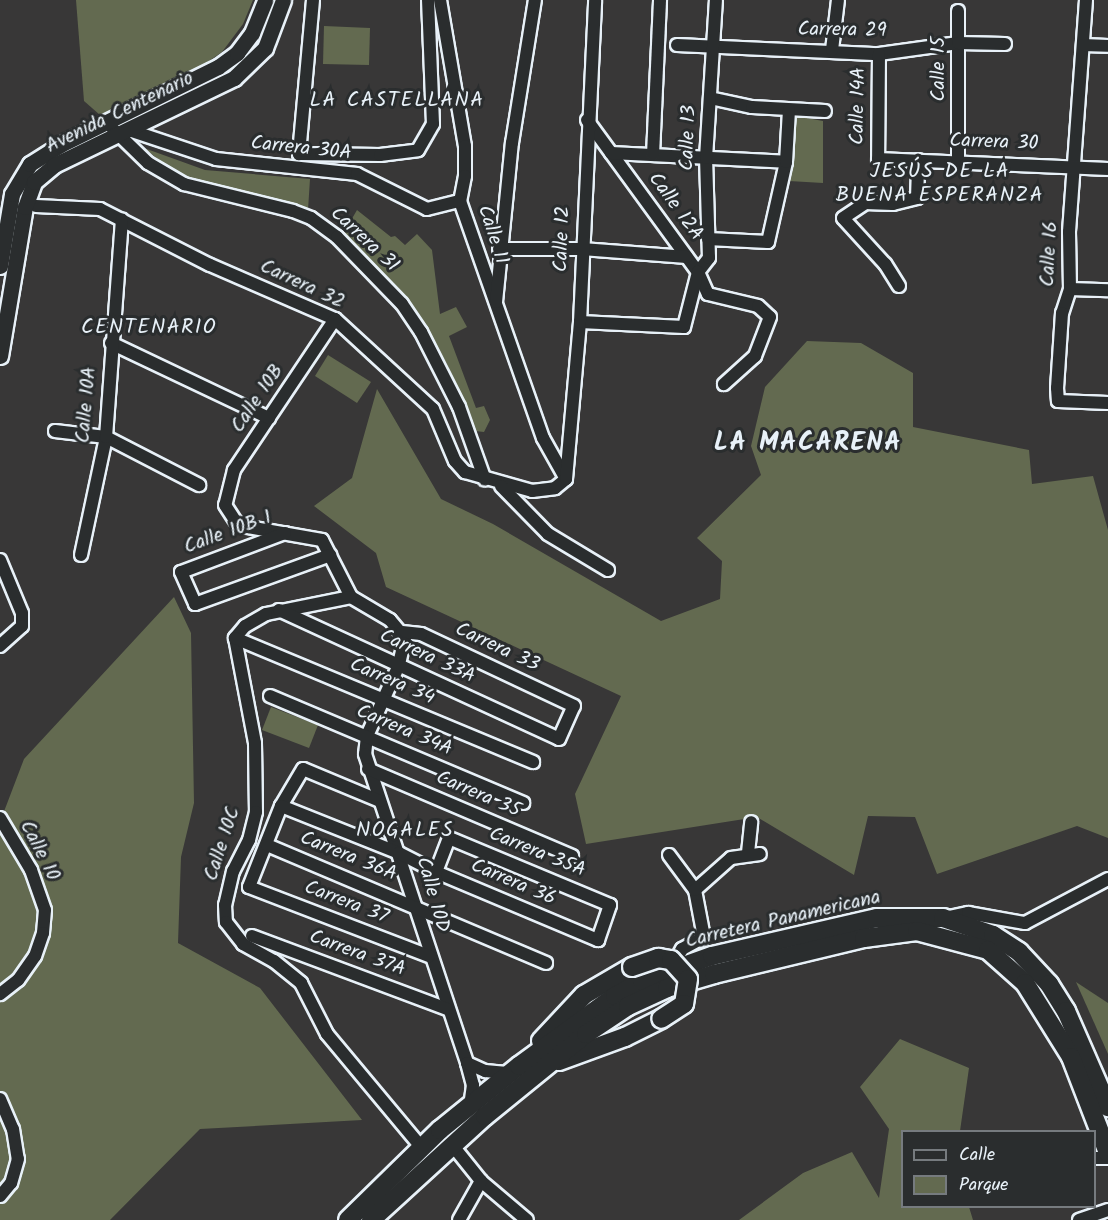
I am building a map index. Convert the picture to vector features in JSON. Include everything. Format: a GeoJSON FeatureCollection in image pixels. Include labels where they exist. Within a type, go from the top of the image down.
{"type":"FeatureCollection","features":[{"type":"Feature","properties":{"kind":"highway","name":"Carretera Panamericana"},"geometry":{"type":"LineString","coordinates":[[348,1220],[422,1148],[514,1069],[615,996],[671,970],[712,956],[877,918],[943,918],[993,935],[1035,967],[1083,1041],[1108,1107]]}},
{"type":"Feature","properties":{"kind":"highway","name":"Carretera Panamericana"},"geometry":{"type":"LineString","coordinates":[[371,1220],[548,1064],[609,1017],[667,988],[864,938],[917,931],[988,950],[1025,983],[1071,1057],[1108,1153]]}},
{"type":"Feature","properties":{"kind":"highway"},"geometry":{"type":"LineString","coordinates":[[514,1069],[584,995],[632,967],[658,958],[671,960],[688,979],[684,1004],[661,1018],[587,1052],[548,1064]]}},
{"type":"Feature","properties":{"kind":"main road","name":"Avenida Centenario"},"geometry":{"type":"LineString","coordinates":[[0,266],[12,194],[20,177],[40,154],[107,124],[228,60],[252,33],[265,0]]}},
{"type":"Feature","properties":{"kind":"main road","name":"Avenida Centenario"},"geometry":{"type":"LineString","coordinates":[[0,356],[29,192],[49,169],[220,87],[251,65],[274,33],[284,0]]}},
{"type":"Feature","properties":{"kind":"main road"},"geometry":{"type":"LineString","coordinates":[[40,154],[49,169]]}},
{"type":"Feature","properties":{"kind":"street"},"geometry":{"type":"LineString","coordinates":[[313,0],[299,154],[403,155],[418,150],[427,138],[433,116],[428,0]]}},
{"type":"Feature","properties":{"kind":"street","name":"Calle 11"},"geometry":{"type":"LineString","coordinates":[[440,0],[465,146],[465,176],[460,201],[495,309],[543,438],[566,479]]}},
{"type":"Feature","properties":{"kind":"street"},"geometry":{"type":"LineString","coordinates":[[495,309],[499,249],[535,0]]}},
{"type":"Feature","properties":{"kind":"street","name":"Calle 12"},"geometry":{"type":"LineString","coordinates":[[566,479],[580,322],[587,120],[595,0]]}},
{"type":"Feature","properties":{"kind":"street","name":"Calle 12A"},"geometry":{"type":"LineString","coordinates":[[653,155],[660,0]]}},
{"type":"Feature","properties":{"kind":"street","name":"Calle 13"},"geometry":{"type":"LineString","coordinates":[[698,272],[709,258],[706,158],[716,0]]}},
{"type":"Feature","properties":{"kind":"street"},"geometry":{"type":"LineString","coordinates":[[832,51],[838,0]]}},
{"type":"Feature","properties":{"kind":"street","name":"Calle 16"},"geometry":{"type":"LineString","coordinates":[[1086,0],[1074,166],[1070,289],[1062,313],[1058,401],[1108,403]]}},
{"type":"Feature","properties":{"kind":"street","name":"Calle 15"},"geometry":{"type":"LineString","coordinates":[[958,11],[958,162]]}},
{"type":"Feature","properties":{"kind":"street","name":"Carrera 29"},"geometry":{"type":"LineString","coordinates":[[677,45],[879,54],[958,43],[1005,44]]}},
{"type":"Feature","properties":{"kind":"street"},"geometry":{"type":"LineString","coordinates":[[1083,45],[1108,46]]}},
{"type":"Feature","properties":{"kind":"street","name":"Calle 14A"},"geometry":{"type":"LineString","coordinates":[[878,159],[879,54]]}},
{"type":"Feature","properties":{"kind":"street"},"geometry":{"type":"LineString","coordinates":[[710,98],[789,110],[825,111]]}},
{"type":"Feature","properties":{"kind":"street"},"geometry":{"type":"LineString","coordinates":[[708,239],[768,242],[786,162],[789,110]]}},
{"type":"Feature","properties":{"kind":"street","name":"Calle 12A"},"geometry":{"type":"LineString","coordinates":[[580,322],[684,327],[698,272],[587,120]]}},
{"type":"Feature","properties":{"kind":"street","name":"Carrera 30A"},"geometry":{"type":"LineString","coordinates":[[107,124],[126,133],[216,159],[357,174],[427,209],[460,201]]}},
{"type":"Feature","properties":{"kind":"street","name":"Carrera 31"},"geometry":{"type":"LineString","coordinates":[[126,133],[148,163],[184,184],[293,211],[311,218],[338,237],[402,304],[421,332],[459,407],[493,482]]}},
{"type":"Feature","properties":{"kind":"street"},"geometry":{"type":"LineString","coordinates":[[611,153],[786,162]]}},
{"type":"Feature","properties":{"kind":"street","name":"Carrera 30"},"geometry":{"type":"LineString","coordinates":[[878,159],[1108,169]]}},
{"type":"Feature","properties":{"kind":"street"},"geometry":{"type":"LineString","coordinates":[[899,286],[885,264],[843,218],[865,203],[893,204],[917,198],[918,160]]}},
{"type":"Feature","properties":{"kind":"street","name":"Carrera 32"},"geometry":{"type":"LineString","coordinates":[[36,206],[100,209],[335,320],[433,409],[459,467],[493,482]]}},
{"type":"Feature","properties":{"kind":"street","name":"Calle 10A"},"geometry":{"type":"LineString","coordinates":[[81,555],[106,437],[111,343],[122,220]]}},
{"type":"Feature","properties":{"kind":"street"},"geometry":{"type":"LineString","coordinates":[[499,249],[582,249],[687,257]]}},
{"type":"Feature","properties":{"kind":"street"},"geometry":{"type":"LineString","coordinates":[[698,272],[712,298],[758,306],[770,317],[755,356],[724,384]]}},
{"type":"Feature","properties":{"kind":"street"},"geometry":{"type":"LineString","coordinates":[[1070,289],[1108,290]]}},
{"type":"Feature","properties":{"kind":"street","name":"Calle 10B"},"geometry":{"type":"LineString","coordinates":[[289,532],[236,522],[225,505],[234,470],[335,320]]}},
{"type":"Feature","properties":{"kind":"street"},"geometry":{"type":"LineString","coordinates":[[111,343],[268,418]]}},
{"type":"Feature","properties":{"kind":"street"},"geometry":{"type":"LineString","coordinates":[[55,430],[106,437],[199,485]]}},
{"type":"Feature","properties":{"kind":"street"},"geometry":{"type":"LineString","coordinates":[[543,438],[552,445],[569,445]]}},
{"type":"Feature","properties":{"kind":"street"},"geometry":{"type":"LineString","coordinates":[[493,482],[545,491],[566,479]]}},
{"type":"Feature","properties":{"kind":"street"},"geometry":{"type":"LineString","coordinates":[[493,482],[548,534],[608,570]]}},
{"type":"Feature","properties":{"kind":"street"},"geometry":{"type":"LineString","coordinates":[[235,638],[245,626],[279,610],[351,597],[322,540],[289,532]]}},
{"type":"Feature","properties":{"kind":"street","name":"Calle 10B 1"},"geometry":{"type":"LineString","coordinates":[[289,532],[181,572],[195,604],[330,555]]}},
{"type":"Feature","properties":{"kind":"street"},"geometry":{"type":"LineString","coordinates":[[0,560],[22,619],[17,632],[0,646]]}},
{"type":"Feature","properties":{"kind":"street","name":"Carrera 33"},"geometry":{"type":"LineString","coordinates":[[351,597],[390,620],[404,635],[421,634],[574,706],[559,739]]}},
{"type":"Feature","properties":{"kind":"street","name":"Carrera 33A"},"geometry":{"type":"LineString","coordinates":[[279,610],[559,739]]}},
{"type":"Feature","properties":{"kind":"street","name":"Calle 10D"},"geometry":{"type":"LineString","coordinates":[[404,635],[399,665],[367,736],[368,769],[417,906],[429,956],[467,1063],[472,1086],[470,1107]]}},
{"type":"Feature","properties":{"kind":"street","name":"Carrera 34"},"geometry":{"type":"LineString","coordinates":[[235,638],[533,762]]}},
{"type":"Feature","properties":{"kind":"street","name":"Calle 10C"},"geometry":{"type":"LineString","coordinates":[[235,638],[255,743],[256,812],[249,840],[233,871],[225,905],[226,922],[243,944],[274,961],[301,983],[327,1034],[422,1148]]}},
{"type":"Feature","properties":{"kind":"street","name":"Carrera 34A"},"geometry":{"type":"LineString","coordinates":[[270,696],[523,803]]}},
{"type":"Feature","properties":{"kind":"street"},"geometry":{"type":"LineString","coordinates":[[267,846],[281,806],[303,769],[380,801]]}},
{"type":"Feature","properties":{"kind":"street","name":"Carrera 35"},"geometry":{"type":"LineString","coordinates":[[368,769],[572,856]]}},
{"type":"Feature","properties":{"kind":"street","name":"Carrera 36"},"geometry":{"type":"LineString","coordinates":[[281,806],[399,853],[436,872],[598,940]]}},
{"type":"Feature","properties":{"kind":"street","name":"Calle 10"},"geometry":{"type":"LineString","coordinates":[[0,818],[32,870],[45,910],[43,933],[36,956],[18,980],[0,994]]}},
{"type":"Feature","properties":{"kind":"street"},"geometry":{"type":"LineString","coordinates":[[695,890],[731,858],[754,853],[751,822]]}},
{"type":"Feature","properties":{"kind":"street","name":"Carrera 35A"},"geometry":{"type":"LineString","coordinates":[[436,872],[449,838],[610,905],[598,940]]}},
{"type":"Feature","properties":{"kind":"street","name":"Carrera 37"},"geometry":{"type":"LineString","coordinates":[[267,846],[249,887],[429,956]]}},
{"type":"Feature","properties":{"kind":"street","name":"Carrera 36A"},"geometry":{"type":"LineString","coordinates":[[267,846],[417,906],[546,963]]}},
{"type":"Feature","properties":{"kind":"street"},"geometry":{"type":"LineString","coordinates":[[669,855],[695,890],[704,937],[682,949],[671,970]]}},
{"type":"Feature","properties":{"kind":"street"},"geometry":{"type":"LineString","coordinates":[[943,918],[968,913],[1026,923],[1108,879]]}},
{"type":"Feature","properties":{"kind":"street","name":"Carrera 37A"},"geometry":{"type":"LineString","coordinates":[[252,936],[447,1009]]}},
{"type":"Feature","properties":{"kind":"street"},"geometry":{"type":"LineString","coordinates":[[467,1063],[485,1071],[514,1069]]}},
{"type":"Feature","properties":{"kind":"street"},"geometry":{"type":"LineString","coordinates":[[0,1099],[13,1129],[18,1159],[10,1183],[0,1196]]}},
{"type":"Feature","properties":{"kind":"street"},"geometry":{"type":"LineString","coordinates":[[453,1146],[481,1181],[527,1220]]}},
{"type":"Feature","properties":{"kind":"street"},"geometry":{"type":"LineString","coordinates":[[459,1220],[481,1181]]}},
{"type":"Feature","properties":{"kind":"street"},"geometry":{"type":"LineString","coordinates":[[1079,1220],[1108,1210]]}},
{"type":"Feature","properties":{"kind":"green space"},"geometry":{"type":"Polygon","coordinates":[[[76,0],[253,0],[243,24],[222,52],[187,76],[100,115],[84,101],[76,0]]]}},
{"type":"Feature","properties":{"kind":"green space"},"geometry":{"type":"Polygon","coordinates":[[[324,26],[370,28],[369,65],[323,64],[324,26]]]}},
{"type":"Feature","properties":{"kind":"green space"},"geometry":{"type":"Polygon","coordinates":[[[791,115],[823,121],[823,183],[789,181],[791,115]]]}},
{"type":"Feature","properties":{"kind":"green space"},"geometry":{"type":"Polygon","coordinates":[[[144,148],[205,170],[310,179],[308,210],[182,178],[144,148]]]}},
{"type":"Feature","properties":{"kind":"green space"},"geometry":{"type":"Polygon","coordinates":[[[357,210],[405,245],[417,234],[432,250],[440,314],[456,307],[467,327],[449,336],[476,408],[484,406],[490,420],[484,432],[475,431],[447,364],[417,313],[343,234],[357,210]]]}},
{"type":"Feature","properties":{"kind":"green space"},"geometry":{"type":"Polygon","coordinates":[[[807,341],[861,343],[913,373],[913,427],[1029,450],[1032,484],[1093,476],[1108,530],[1108,838],[1077,826],[937,874],[915,817],[868,816],[854,875],[757,817],[586,844],[575,794],[621,696],[386,587],[376,553],[314,506],[352,478],[377,389],[441,499],[493,524],[661,621],[720,599],[722,561],[697,538],[761,475],[751,446],[765,387],[807,341]]]}},
{"type":"Feature","properties":{"kind":"green space"},"geometry":{"type":"Polygon","coordinates":[[[328,355],[371,382],[357,403],[315,376],[328,355]]]}},
{"type":"Feature","properties":{"kind":"green space"},"geometry":{"type":"Polygon","coordinates":[[[174,597],[191,633],[194,803],[181,857],[178,943],[260,988],[362,1120],[200,1129],[110,1220],[0,1220],[0,822],[24,759],[174,597]]]}},
{"type":"Feature","properties":{"kind":"green space"},"geometry":{"type":"Polygon","coordinates":[[[271,707],[318,725],[309,748],[262,730],[271,707]]]}},
{"type":"Feature","properties":{"kind":"green space"},"geometry":{"type":"Polygon","coordinates":[[[1076,982],[1108,1003],[1108,1054],[1076,982]]]}},
{"type":"Feature","properties":{"kind":"green space"},"geometry":{"type":"Polygon","coordinates":[[[900,1039],[969,1068],[960,1130],[901,1130],[901,1208],[969,1208],[973,1220],[739,1220],[803,1173],[852,1152],[879,1198],[889,1129],[860,1087],[900,1039]]]}},
{"type":"Feature","properties":{"kind":"district","name":"LA CASTELLANA"},"geometry":{"type":"Point","coordinates":[397,101]}},
{"type":"Feature","properties":{"kind":"district","name":"JESÚS DE LA BUENA ESPERANZA"},"geometry":{"type":"Point","coordinates":[940,184]}},
{"type":"Feature","properties":{"kind":"district","name":"CENTENARIO"},"geometry":{"type":"Point","coordinates":[149,328]}},
{"type":"Feature","properties":{"kind":"district","name":"LA MACARENA"},"geometry":{"type":"Point","coordinates":[808,444]}},
{"type":"Feature","properties":{"kind":"district","name":"NOGALES"},"geometry":{"type":"Point","coordinates":[405,831]}}]}
